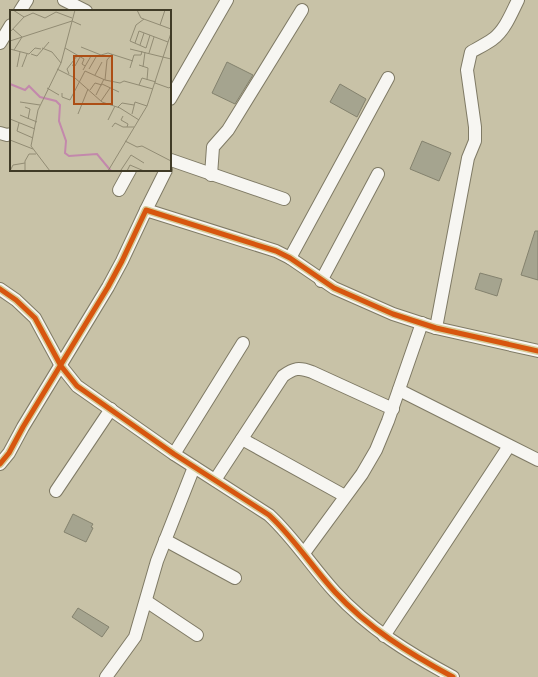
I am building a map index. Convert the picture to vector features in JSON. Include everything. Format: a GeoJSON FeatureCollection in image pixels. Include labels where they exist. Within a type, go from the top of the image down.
{"type":"FeatureCollection","features":[{"type":"Feature","properties":{"kind":"street"},"geometry":{"type":"LineString","coordinates":[[21,10],[27,0]]}},
{"type":"Feature","properties":{"kind":"street"},"geometry":{"type":"LineString","coordinates":[[64,0],[83,10]]}},
{"type":"Feature","properties":{"kind":"street"},"geometry":{"type":"LineString","coordinates":[[171,97],[227,0]]}},
{"type":"Feature","properties":{"kind":"street"},"geometry":{"type":"LineString","coordinates":[[436,328],[468,158],[475,141],[475,127],[467,70],[471,52],[492,40],[499,33],[505,25],[518,0]]}},
{"type":"Feature","properties":{"kind":"street"},"geometry":{"type":"LineString","coordinates":[[211,175],[213,147],[228,130],[302,10]]}},
{"type":"Feature","properties":{"kind":"street"},"geometry":{"type":"LineString","coordinates":[[0,43],[10,28]]}},
{"type":"Feature","properties":{"kind":"street"},"geometry":{"type":"LineString","coordinates":[[290,258],[388,78]]}},
{"type":"Feature","properties":{"kind":"street"},"geometry":{"type":"LineString","coordinates":[[0,133],[10,134]]}},
{"type":"Feature","properties":{"kind":"street"},"geometry":{"type":"LineString","coordinates":[[171,163],[284,199]]}},
{"type":"Feature","properties":{"kind":"street"},"geometry":{"type":"LineString","coordinates":[[119,190],[129,171]]}},
{"type":"Feature","properties":{"kind":"street"},"geometry":{"type":"LineString","coordinates":[[0,464],[10,453],[23,427],[61,366],[122,261],[165,171]]}},
{"type":"Feature","properties":{"kind":"street"},"geometry":{"type":"LineString","coordinates":[[321,281],[378,174]]}},
{"type":"Feature","properties":{"kind":"street"},"geometry":{"type":"LineString","coordinates":[[146,210],[265,247],[290,258],[321,281],[334,288],[393,314],[436,328],[538,351]]}},
{"type":"Feature","properties":{"kind":"street"},"geometry":{"type":"LineString","coordinates":[[0,289],[16,300],[35,318],[61,366],[77,386],[174,454],[269,515],[283,528],[335,592],[372,626],[394,644],[453,677]]}},
{"type":"Feature","properties":{"kind":"street"},"geometry":{"type":"LineString","coordinates":[[304,553],[362,474],[376,450],[422,323]]}},
{"type":"Feature","properties":{"kind":"street"},"geometry":{"type":"LineString","coordinates":[[174,454],[243,343]]}},
{"type":"Feature","properties":{"kind":"street"},"geometry":{"type":"LineString","coordinates":[[215,480],[283,376],[292,370],[303,369],[312,372],[392,409]]}},
{"type":"Feature","properties":{"kind":"street"},"geometry":{"type":"LineString","coordinates":[[399,390],[538,460]]}},
{"type":"Feature","properties":{"kind":"street"},"geometry":{"type":"LineString","coordinates":[[56,491],[111,409]]}},
{"type":"Feature","properties":{"kind":"street"},"geometry":{"type":"LineString","coordinates":[[242,439],[345,496]]}},
{"type":"Feature","properties":{"kind":"street"},"geometry":{"type":"LineString","coordinates":[[384,636],[509,446]]}},
{"type":"Feature","properties":{"kind":"street"},"geometry":{"type":"LineString","coordinates":[[106,677],[135,637],[157,561],[194,467]]}},
{"type":"Feature","properties":{"kind":"street"},"geometry":{"type":"LineString","coordinates":[[165,540],[235,578]]}},
{"type":"Feature","properties":{"kind":"street"},"geometry":{"type":"LineString","coordinates":[[146,601],[197,635]]}},
{"type":"Feature","properties":{"kind":"building"},"geometry":{"type":"Polygon","coordinates":[[[227,62],[253,75],[235,104],[212,93],[227,62]]]}},
{"type":"Feature","properties":{"kind":"building"},"geometry":{"type":"Polygon","coordinates":[[[340,84],[366,99],[357,117],[330,102],[340,84]]]}},
{"type":"Feature","properties":{"kind":"building"},"geometry":{"type":"Polygon","coordinates":[[[422,141],[451,153],[439,181],[410,169],[422,141]]]}},
{"type":"Feature","properties":{"kind":"building"},"geometry":{"type":"Polygon","coordinates":[[[535,231],[538,231],[538,280],[521,275],[535,231]]]}},
{"type":"Feature","properties":{"kind":"building"},"geometry":{"type":"Polygon","coordinates":[[[480,273],[502,279],[497,296],[475,289],[480,273]]]}},
{"type":"Feature","properties":{"kind":"building"},"geometry":{"type":"Polygon","coordinates":[[[73,514],[93,524],[91,527],[93,528],[86,542],[64,532],[73,514]]]}},
{"type":"Feature","properties":{"kind":"building"},"geometry":{"type":"Polygon","coordinates":[[[78,608],[109,627],[102,637],[72,617],[78,608]]]}},
{"type":"Feature","properties":{"kind":"cycle path"},"geometry":{"type":"LineString","coordinates":[[0,464],[9,453],[23,427],[108,287],[146,210],[276,251],[290,258],[334,288],[393,314],[436,328],[538,351]]}},
{"type":"Feature","properties":{"kind":"cycle path"},"geometry":{"type":"LineString","coordinates":[[0,289],[16,300],[35,318],[61,366],[77,386],[174,454],[269,515],[287,533],[335,592],[361,617],[405,649],[453,677]]}}]}
